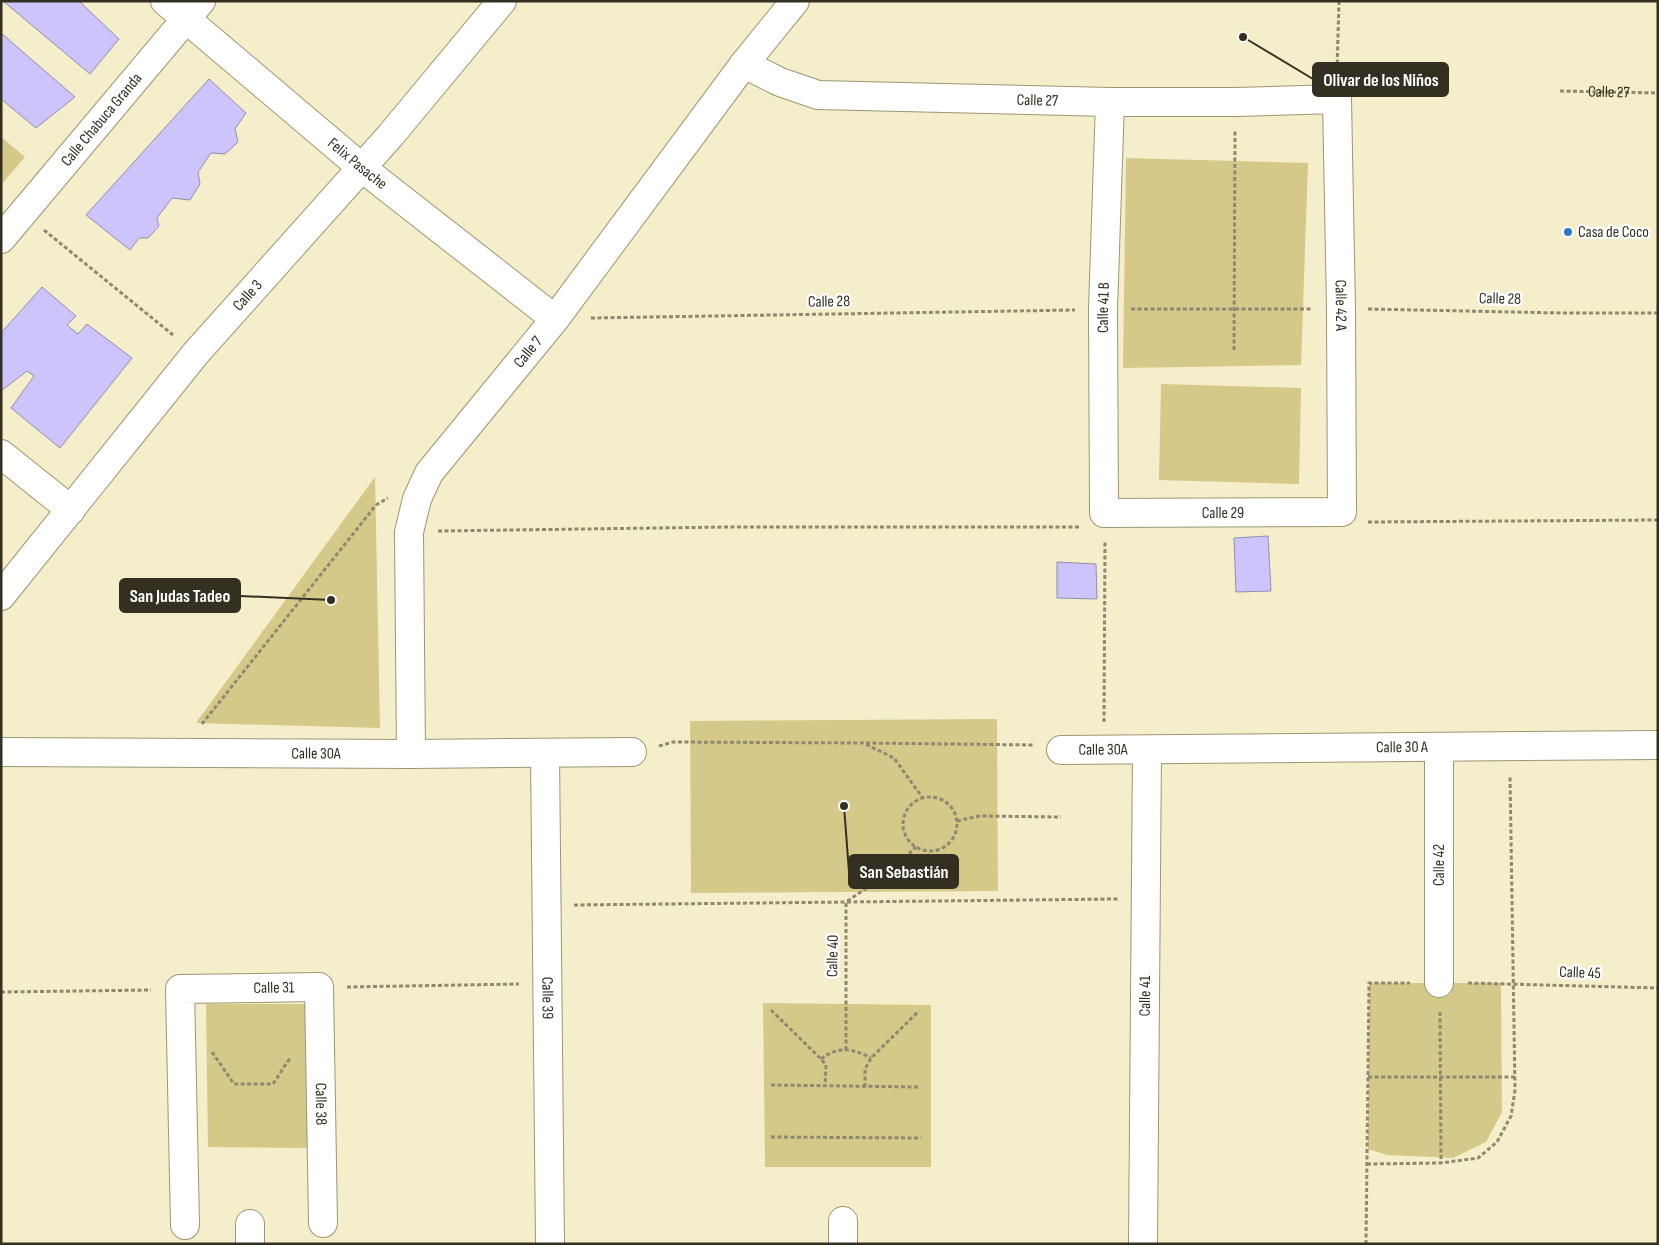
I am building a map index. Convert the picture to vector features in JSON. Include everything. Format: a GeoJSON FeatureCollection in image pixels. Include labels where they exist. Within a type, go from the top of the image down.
{"type":"FeatureCollection","features":[{"type":"Feature","properties":{"kind":"street","name":"Felix Pasache"},"geometry":{"type":"LineString","coordinates":[[165,1],[194,10],[362,168],[555,319]]}},
{"type":"Feature","properties":{"kind":"street","name":"Calle 3"},"geometry":{"type":"LineString","coordinates":[[1,596],[196,353],[390,136],[502,1]]}},
{"type":"Feature","properties":{"kind":"street","name":"Calle 7"},"geometry":{"type":"LineString","coordinates":[[411,754],[409,532],[417,499],[428,473],[555,319],[744,64],[795,1]]}},
{"type":"Feature","properties":{"kind":"street","name":"Calle Chabuca Granda"},"geometry":{"type":"LineString","coordinates":[[1,239],[194,10]]}},
{"type":"Feature","properties":{"kind":"street","name":"Calle 27"},"geometry":{"type":"LineString","coordinates":[[744,64],[780,82],[818,95],[1110,102],[1236,102],[1337,99]]}},
{"type":"Feature","properties":{"kind":"street","name":"Calle 42 A"},"geometry":{"type":"LineString","coordinates":[[1337,99],[1342,512]]}},
{"type":"Feature","properties":{"kind":"street","name":"Calle 41 B"},"geometry":{"type":"LineString","coordinates":[[1105,520],[1102,309],[1110,102]]}},
{"type":"Feature","properties":{"kind":"street"},"geometry":{"type":"LineString","coordinates":[[1,454],[71,510]]}},
{"type":"Feature","properties":{"kind":"street","name":"Calle 29"},"geometry":{"type":"LineString","coordinates":[[1105,520],[1342,512]]}},
{"type":"Feature","properties":{"kind":"street","name":"Calle 30 A"},"geometry":{"type":"LineString","coordinates":[[1148,750],[1658,745]]}},
{"type":"Feature","properties":{"kind":"street","name":"Calle 42"},"geometry":{"type":"LineString","coordinates":[[1439,747],[1439,983]]}},
{"type":"Feature","properties":{"kind":"street","name":"Calle 30A"},"geometry":{"type":"LineString","coordinates":[[1061,750],[1148,750]]}},
{"type":"Feature","properties":{"kind":"street","name":"Calle 41"},"geometry":{"type":"LineString","coordinates":[[1143,1244],[1148,750]]}},
{"type":"Feature","properties":{"kind":"street","name":"Calle 30A"},"geometry":{"type":"LineString","coordinates":[[1,752],[411,754],[632,752]]}},
{"type":"Feature","properties":{"kind":"street","name":"Calle 39"},"geometry":{"type":"LineString","coordinates":[[545,753],[550,1244]]}},
{"type":"Feature","properties":{"kind":"street","name":"Calle 31"},"geometry":{"type":"LineString","coordinates":[[180,989],[319,987]]}},
{"type":"Feature","properties":{"kind":"street","name":"Calle 38"},"geometry":{"type":"LineString","coordinates":[[319,987],[323,1223]]}},
{"type":"Feature","properties":{"kind":"street"},"geometry":{"type":"LineString","coordinates":[[180,989],[185,1225]]}},
{"type":"Feature","properties":{"kind":"path"},"geometry":{"type":"LineString","coordinates":[[1337,99],[1338,1]]}},
{"type":"Feature","properties":{"kind":"path","name":"Calle 27"},"geometry":{"type":"LineString","coordinates":[[1560,91],[1658,93]]}},
{"type":"Feature","properties":{"kind":"path"},"geometry":{"type":"LineString","coordinates":[[1234,350],[1236,102]]}},
{"type":"Feature","properties":{"kind":"path"},"geometry":{"type":"LineString","coordinates":[[22,212],[196,353]]}},
{"type":"Feature","properties":{"kind":"path","name":"Calle 28"},"geometry":{"type":"LineString","coordinates":[[555,319],[1102,309],[1341,309],[1561,313],[1658,312]]}},
{"type":"Feature","properties":{"kind":"path"},"geometry":{"type":"LineString","coordinates":[[180,752],[376,505],[391,496]]}},
{"type":"Feature","properties":{"kind":"path"},"geometry":{"type":"LineString","coordinates":[[1342,512],[1362,522],[1658,520]]}},
{"type":"Feature","properties":{"kind":"path"},"geometry":{"type":"LineString","coordinates":[[409,532],[1105,520],[1104,750]]}},
{"type":"Feature","properties":{"kind":"path"},"geometry":{"type":"LineString","coordinates":[[632,752],[673,742],[1040,745],[1061,750]]}},
{"type":"Feature","properties":{"kind":"path"},"geometry":{"type":"LineString","coordinates":[[863,743],[894,758],[922,797]]}},
{"type":"Feature","properties":{"kind":"path"},"geometry":{"type":"LineString","coordinates":[[1367,1164],[1441,1163],[1478,1158],[1497,1142],[1511,1116],[1515,1077],[1509,746]]}},
{"type":"Feature","properties":{"kind":"path"},"geometry":{"type":"LineString","coordinates":[[922,797],[938,797],[951,806],[957,820],[955,836],[944,847],[930,851],[916,847],[905,836],[902,820],[909,806],[922,797]]}},
{"type":"Feature","properties":{"kind":"path"},"geometry":{"type":"LineString","coordinates":[[957,820],[979,816],[1061,818]]}},
{"type":"Feature","properties":{"kind":"path"},"geometry":{"type":"LineString","coordinates":[[846,902],[890,872],[916,847]]}},
{"type":"Feature","properties":{"kind":"path"},"geometry":{"type":"LineString","coordinates":[[546,905],[1145,899]]}},
{"type":"Feature","properties":{"kind":"path","name":"Calle 40"},"geometry":{"type":"LineString","coordinates":[[846,902],[846,1050]]}},
{"type":"Feature","properties":{"kind":"path"},"geometry":{"type":"LineString","coordinates":[[319,987],[547,983]]}},
{"type":"Feature","properties":{"kind":"path"},"geometry":{"type":"LineString","coordinates":[[1366,1244],[1368,983]]}},
{"type":"Feature","properties":{"kind":"path"},"geometry":{"type":"LineString","coordinates":[[1439,983],[1441,1163]]}},
{"type":"Feature","properties":{"kind":"path","name":"Calle 45"},"geometry":{"type":"LineString","coordinates":[[1501,983],[1658,988]]}},
{"type":"Feature","properties":{"kind":"path"},"geometry":{"type":"LineString","coordinates":[[1,992],[180,989]]}},
{"type":"Feature","properties":{"kind":"path"},"geometry":{"type":"LineString","coordinates":[[771,1010],[821,1058],[826,1065],[826,1086]]}},
{"type":"Feature","properties":{"kind":"path"},"geometry":{"type":"LineString","coordinates":[[864,1087],[865,1069],[871,1058],[920,1011]]}},
{"type":"Feature","properties":{"kind":"path"},"geometry":{"type":"LineString","coordinates":[[208,1046],[234,1084],[273,1084],[294,1054]]}},
{"type":"Feature","properties":{"kind":"path"},"geometry":{"type":"LineString","coordinates":[[821,1058],[830,1051],[846,1050],[860,1052],[871,1058]]}},
{"type":"Feature","properties":{"kind":"path"},"geometry":{"type":"LineString","coordinates":[[1368,1077],[1515,1077]]}},
{"type":"Feature","properties":{"kind":"path"},"geometry":{"type":"LineString","coordinates":[[771,1085],[920,1088]]}},
{"type":"Feature","properties":{"kind":"path"},"geometry":{"type":"LineString","coordinates":[[771,1137],[921,1138]]}},
{"type":"Feature","properties":{"kind":"shaded area"},"geometry":{"type":"Polygon","coordinates":[[[1,137],[25,157],[1,185],[1,137]]]}},
{"type":"Feature","properties":{"kind":"shaded area"},"geometry":{"type":"Polygon","coordinates":[[[1126,158],[1308,163],[1301,365],[1123,368],[1126,158]]]}},
{"type":"Feature","properties":{"kind":"shaded area"},"geometry":{"type":"Polygon","coordinates":[[[1161,384],[1301,388],[1299,484],[1159,480],[1161,384]]]}},
{"type":"Feature","properties":{"kind":"shaded area"},"geometry":{"type":"Polygon","coordinates":[[[375,477],[380,728],[196,723],[375,477]]]}},
{"type":"Feature","properties":{"kind":"shaded area"},"geometry":{"type":"Polygon","coordinates":[[[997,719],[998,891],[691,893],[690,721],[997,719]]]}},
{"type":"Feature","properties":{"kind":"shaded area"},"geometry":{"type":"Polygon","coordinates":[[[1369,983],[1501,983],[1502,1112],[1486,1142],[1453,1158],[1387,1155],[1368,1149],[1369,983]]]}},
{"type":"Feature","properties":{"kind":"shaded area"},"geometry":{"type":"Polygon","coordinates":[[[763,1003],[931,1005],[931,1167],[765,1167],[763,1003]]]}},
{"type":"Feature","properties":{"kind":"shaded area"},"geometry":{"type":"Polygon","coordinates":[[[206,1004],[310,1004],[311,1148],[208,1147],[206,1004]]]}},
{"type":"Feature","properties":{"kind":"building"},"geometry":{"type":"Polygon","coordinates":[[[3,1],[79,1],[119,39],[90,74],[3,1]]]}},
{"type":"Feature","properties":{"kind":"building"},"geometry":{"type":"Polygon","coordinates":[[[1,33],[75,97],[36,128],[1,99],[1,33]]]}},
{"type":"Feature","properties":{"kind":"building"},"geometry":{"type":"Polygon","coordinates":[[[209,79],[246,113],[235,129],[238,142],[225,154],[211,153],[198,172],[200,184],[190,200],[172,198],[157,218],[159,226],[148,238],[139,238],[130,250],[86,215],[209,79]]]}},
{"type":"Feature","properties":{"kind":"building"},"geometry":{"type":"Polygon","coordinates":[[[42,287],[76,316],[67,325],[78,334],[87,324],[132,358],[60,448],[11,408],[34,376],[27,371],[1,391],[1,333],[42,287]]]}},
{"type":"Feature","properties":{"kind":"building"},"geometry":{"type":"Polygon","coordinates":[[[1268,536],[1271,591],[1236,592],[1234,538],[1268,536]]]}},
{"type":"Feature","properties":{"kind":"building"},"geometry":{"type":"Polygon","coordinates":[[[1057,562],[1096,564],[1097,599],[1057,598],[1057,562]]]}},
{"type":"Feature","properties":{"kind":"place","name":"Olivar de los Niños"},"geometry":{"type":"Point","coordinates":[1243,37]}},
{"type":"Feature","properties":{"kind":"place","name":"Casa de Coco"},"geometry":{"type":"Point","coordinates":[1568,232]}},
{"type":"Feature","properties":{"kind":"place","name":"San Judas Tadeo"},"geometry":{"type":"Point","coordinates":[331,600]}},
{"type":"Feature","properties":{"kind":"place","name":"San Sebastián"},"geometry":{"type":"Point","coordinates":[844,806]}}]}
